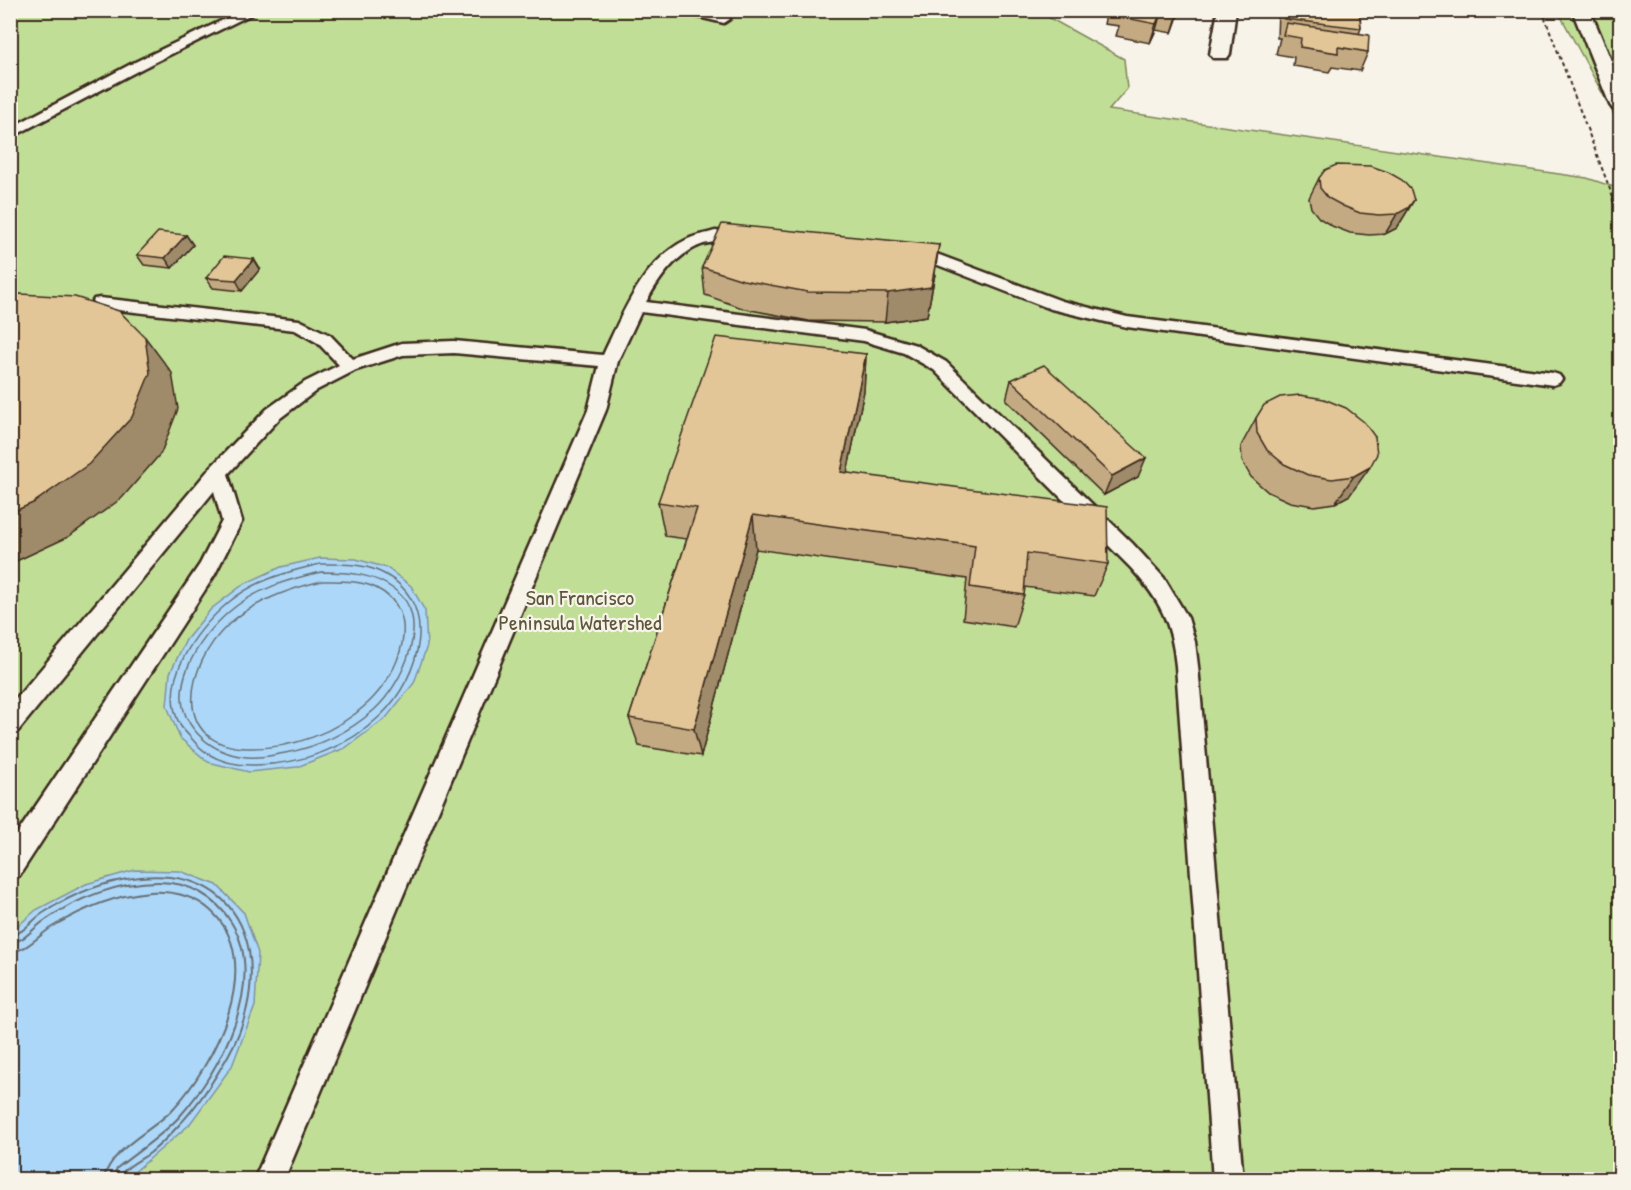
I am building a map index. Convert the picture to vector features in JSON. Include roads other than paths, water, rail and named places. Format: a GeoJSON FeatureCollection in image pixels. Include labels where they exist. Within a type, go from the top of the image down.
{"type":"FeatureCollection","features":[{"type":"Feature","properties":{"kind":"main road"},"geometry":{"type":"LineString","coordinates":[[1220,54],[1227,10]]}},
{"type":"Feature","properties":{"kind":"main road"},"geometry":{"type":"LineString","coordinates":[[1581,10],[1620,105]]}},
{"type":"Feature","properties":{"kind":"lane"},"geometry":{"type":"LineString","coordinates":[[10,134],[139,64],[254,10]]}},
{"type":"Feature","properties":{"kind":"lane"},"geometry":{"type":"LineString","coordinates":[[675,10],[724,19]]}},
{"type":"Feature","properties":{"kind":"lane"},"geometry":{"type":"LineString","coordinates":[[269,1179],[597,410],[609,361],[636,306],[661,266],[677,250],[695,241],[716,236],[763,240]]}},
{"type":"Feature","properties":{"kind":"lane"},"geometry":{"type":"LineString","coordinates":[[893,252],[928,256],[1057,305],[1127,321],[1553,378]]}},
{"type":"Feature","properties":{"kind":"lane"},"geometry":{"type":"LineString","coordinates":[[100,303],[299,325],[324,339],[350,366]]}},
{"type":"Feature","properties":{"kind":"lane"},"geometry":{"type":"LineString","coordinates":[[636,306],[865,336],[910,349],[940,366],[1125,549],[1153,580],[1173,608],[1184,642],[1190,703],[1228,1179]]}},
{"type":"Feature","properties":{"kind":"lane"},"geometry":{"type":"LineString","coordinates":[[10,724],[218,472],[273,414],[311,386],[350,366],[402,349],[454,347],[609,361]]}},
{"type":"Feature","properties":{"kind":"lane"},"geometry":{"type":"LineString","coordinates":[[10,867],[207,570],[232,521],[218,472]]}},
{"type":"Feature","properties":{"kind":"water"},"geometry":{"type":"Polygon","coordinates":[[[320,558],[356,559],[387,568],[411,586],[425,611],[427,646],[414,683],[386,718],[345,748],[297,767],[249,772],[208,762],[180,738],[167,706],[170,673],[186,640],[211,609],[244,584],[281,567],[320,558]]]}},
{"type":"Feature","properties":{"kind":"water"},"geometry":{"type":"Polygon","coordinates":[[[135,870],[180,871],[217,885],[244,913],[258,953],[255,1006],[232,1066],[189,1125],[132,1174],[121,1180],[11,1179],[11,932],[36,910],[86,884],[135,870]]]}},
{"type":"Feature","properties":{"kind":"park label","name":"San Francisco Peninsula Watershed"},"geometry":{"type":"Point","coordinates":[580,610]}}]}
